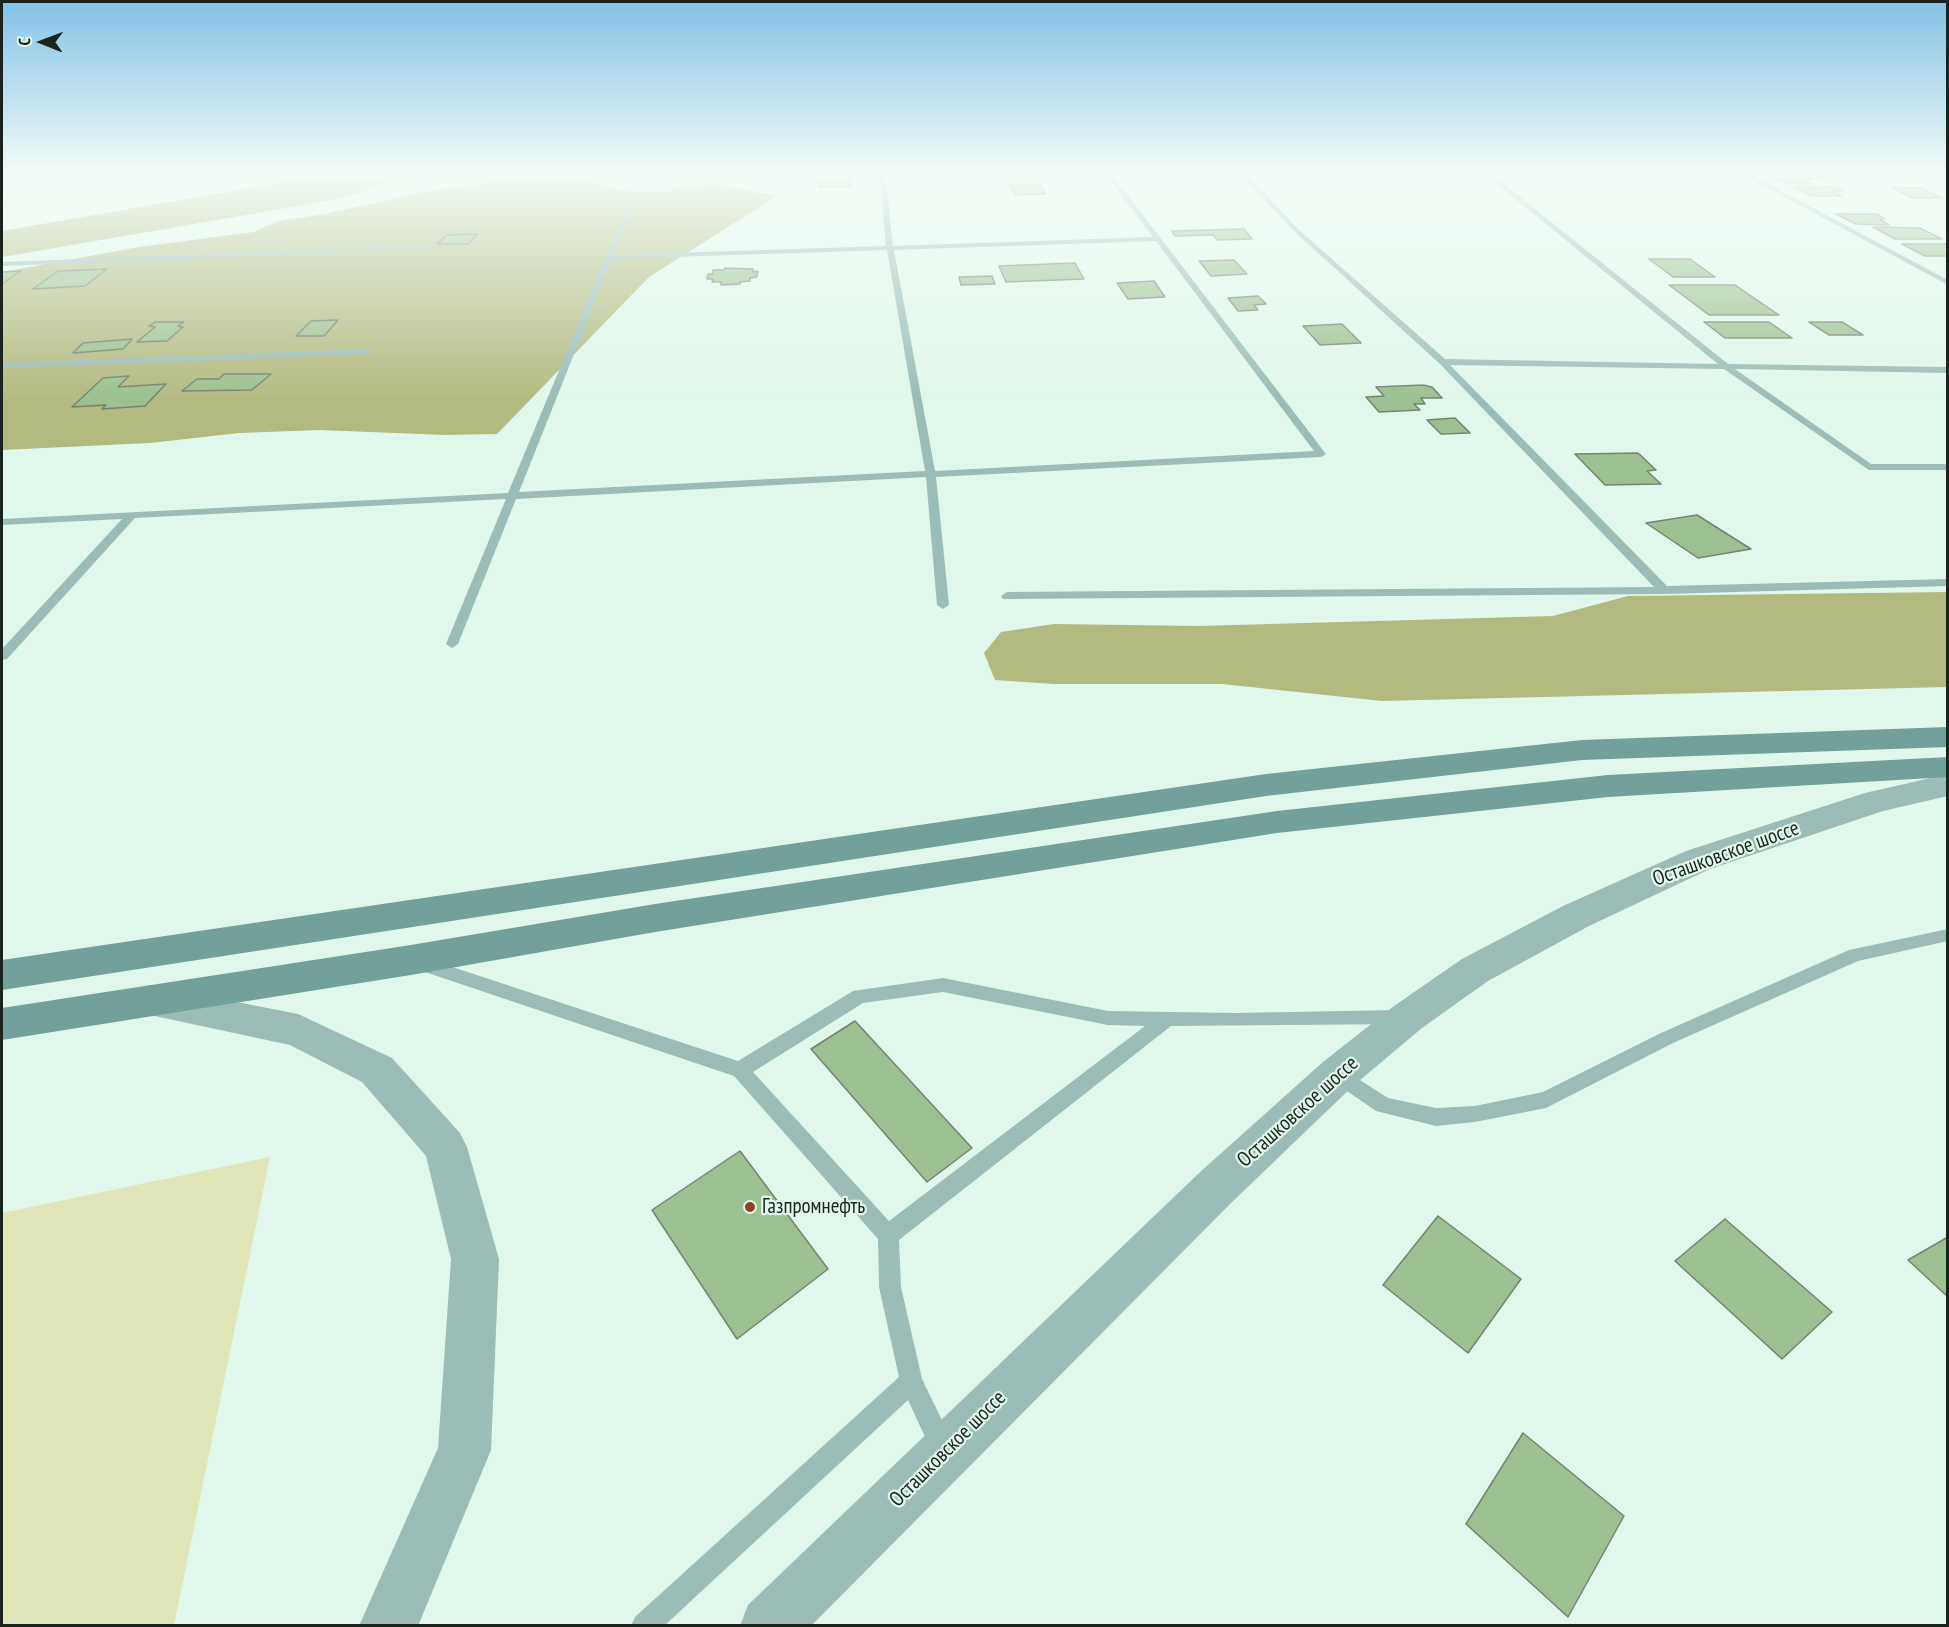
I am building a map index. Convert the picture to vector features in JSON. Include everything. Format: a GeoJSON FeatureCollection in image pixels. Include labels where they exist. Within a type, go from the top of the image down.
{"type":"FeatureCollection","features":[{"type":"Feature","properties":{"kind":"main road"},"geometry":{"type":"LineString","coordinates":[[2,975],[1266,785],[1582,750],[1947,737]]}},
{"type":"Feature","properties":{"kind":"main road"},"geometry":{"type":"LineString","coordinates":[[2,1024],[411,960],[655,918],[1277,822],[1608,786],[1947,767]]}},
{"type":"Feature","properties":{"kind":"street","name":"Осташковское шоссе"},"geometry":{"type":"LineString","coordinates":[[769,1626],[1215,1188],[1338,1074],[1408,1017],[1475,970],[1576,916],[1698,860],[1877,801],[1947,784]]}},
{"type":"Feature","properties":{"kind":"street"},"geometry":{"type":"LineString","coordinates":[[145,1000],[298,1030],[377,1070],[445,1147],[475,1259],[464,1450],[388,1626]]}},
{"type":"Feature","properties":{"kind":"lane"},"geometry":{"type":"LineString","coordinates":[[2,264],[428,248]]}},
{"type":"Feature","properties":{"kind":"lane"},"geometry":{"type":"LineString","coordinates":[[452,644],[613,248]]}},
{"type":"Feature","properties":{"kind":"lane"},"geometry":{"type":"LineString","coordinates":[[609,258],[890,248],[931,474],[943,605]]}},
{"type":"Feature","properties":{"kind":"lane"},"geometry":{"type":"LineString","coordinates":[[2,522],[1321,454],[1164,248]]}},
{"type":"Feature","properties":{"kind":"lane"},"geometry":{"type":"LineString","coordinates":[[1316,248],[1443,362],[1664,590]]}},
{"type":"Feature","properties":{"kind":"lane"},"geometry":{"type":"LineString","coordinates":[[1579,248],[1728,368],[1869,466],[1947,467]]}},
{"type":"Feature","properties":{"kind":"lane"},"geometry":{"type":"LineString","coordinates":[[1882,248],[1947,283]]}},
{"type":"Feature","properties":{"kind":"lane"},"geometry":{"type":"LineString","coordinates":[[2,366],[369,352]]}},
{"type":"Feature","properties":{"kind":"lane"},"geometry":{"type":"LineString","coordinates":[[1443,362],[1947,370]]}},
{"type":"Feature","properties":{"kind":"lane"},"geometry":{"type":"LineString","coordinates":[[2,656],[132,516]]}},
{"type":"Feature","properties":{"kind":"lane"},"geometry":{"type":"LineString","coordinates":[[1007,596],[1664,590],[1947,582]]}},
{"type":"Feature","properties":{"kind":"lane"},"geometry":{"type":"LineString","coordinates":[[1338,1074],[1383,1105],[1436,1118],[1475,1114],[1546,1100],[1667,1038],[1855,955],[1947,935]]}},
{"type":"Feature","properties":{"kind":"lane"},"geometry":{"type":"LineString","coordinates":[[411,960],[740,1070],[888,1235],[890,1287],[911,1380],[945,1452]]}},
{"type":"Feature","properties":{"kind":"lane"},"geometry":{"type":"LineString","coordinates":[[740,1070],[859,996],[943,986],[1108,1018],[1408,1017]]}},
{"type":"Feature","properties":{"kind":"lane"},"geometry":{"type":"LineString","coordinates":[[888,1235],[1167,1019]]}},
{"type":"Feature","properties":{"kind":"lane"},"geometry":{"type":"LineString","coordinates":[[644,1626],[911,1380]]}},
{"type":"Feature","properties":{"kind":"green space"},"geometry":{"type":"Polygon","coordinates":[[[2,248],[55,248],[2,257],[2,248]]]}},
{"type":"Feature","properties":{"kind":"green space"},"geometry":{"type":"Polygon","coordinates":[[[134,248],[695,248],[649,277],[497,434],[445,435],[320,430],[239,433],[150,443],[2,450],[2,272],[134,248]]]}},
{"type":"Feature","properties":{"kind":"green space"},"geometry":{"type":"Polygon","coordinates":[[[1947,592],[1947,687],[1382,701],[1222,684],[1053,684],[995,680],[984,653],[1001,632],[1054,624],[1199,626],[1553,616],[1628,596],[1947,592]]]}},
{"type":"Feature","properties":{"kind":"green space"},"geometry":{"type":"Polygon","coordinates":[[[270,1157],[174,1625],[2,1625],[2,1213],[270,1157]]]}},
{"type":"Feature","properties":{"kind":"building"},"geometry":{"type":"Polygon","coordinates":[[[1910,248],[1948,248],[1948,256],[1925,256],[1910,248]]]}},
{"type":"Feature","properties":{"kind":"building"},"geometry":{"type":"Polygon","coordinates":[[[1649,259],[1690,259],[1715,277],[1673,277],[1649,259]]]}},
{"type":"Feature","properties":{"kind":"building"},"geometry":{"type":"Polygon","coordinates":[[[1234,260],[1247,274],[1211,276],[1199,261],[1234,260]]]}},
{"type":"Feature","properties":{"kind":"building"},"geometry":{"type":"Polygon","coordinates":[[[1075,263],[1084,279],[1006,282],[999,266],[1075,263]]]}},
{"type":"Feature","properties":{"kind":"building"},"geometry":{"type":"Polygon","coordinates":[[[725,268],[753,269],[753,272],[758,271],[757,277],[750,278],[750,281],[740,282],[740,284],[721,285],[721,282],[712,282],[713,279],[707,279],[708,274],[713,274],[713,270],[724,270],[725,268]]]}},
{"type":"Feature","properties":{"kind":"building"},"geometry":{"type":"Polygon","coordinates":[[[107,269],[85,286],[33,289],[58,271],[107,269]]]}},
{"type":"Feature","properties":{"kind":"building"},"geometry":{"type":"Polygon","coordinates":[[[21,271],[2,284],[2,272],[21,271]]]}},
{"type":"Feature","properties":{"kind":"building"},"geometry":{"type":"Polygon","coordinates":[[[992,276],[995,284],[961,285],[959,277],[992,276]]]}},
{"type":"Feature","properties":{"kind":"building"},"geometry":{"type":"Polygon","coordinates":[[[1154,281],[1165,297],[1128,299],[1117,283],[1154,281]]]}},
{"type":"Feature","properties":{"kind":"building"},"geometry":{"type":"Polygon","coordinates":[[[1669,285],[1735,285],[1779,315],[1709,315],[1669,285]]]}},
{"type":"Feature","properties":{"kind":"building"},"geometry":{"type":"Polygon","coordinates":[[[1258,296],[1266,304],[1254,305],[1258,310],[1238,311],[1228,298],[1258,296]]]}},
{"type":"Feature","properties":{"kind":"building"},"geometry":{"type":"Polygon","coordinates":[[[338,320],[324,336],[296,336],[311,321],[338,320]]]}},
{"type":"Feature","properties":{"kind":"building"},"geometry":{"type":"Polygon","coordinates":[[[155,322],[184,322],[178,326],[183,327],[167,341],[137,342],[155,327],[149,326],[155,322]]]}},
{"type":"Feature","properties":{"kind":"building"},"geometry":{"type":"Polygon","coordinates":[[[1704,322],[1769,322],[1792,338],[1725,338],[1704,322]]]}},
{"type":"Feature","properties":{"kind":"building"},"geometry":{"type":"Polygon","coordinates":[[[1809,322],[1842,322],[1863,335],[1829,335],[1809,322]]]}},
{"type":"Feature","properties":{"kind":"building"},"geometry":{"type":"Polygon","coordinates":[[[1342,324],[1361,343],[1320,345],[1303,326],[1342,324]]]}},
{"type":"Feature","properties":{"kind":"building"},"geometry":{"type":"Polygon","coordinates":[[[132,339],[123,349],[73,353],[83,343],[132,339]]]}},
{"type":"Feature","properties":{"kind":"building"},"geometry":{"type":"Polygon","coordinates":[[[224,374],[271,374],[252,390],[182,391],[197,379],[219,379],[224,374]]]}},
{"type":"Feature","properties":{"kind":"building"},"geometry":{"type":"Polygon","coordinates":[[[129,376],[118,387],[166,384],[145,406],[102,409],[106,405],[72,407],[103,378],[129,376]]]}},
{"type":"Feature","properties":{"kind":"building"},"geometry":{"type":"Polygon","coordinates":[[[1423,385],[1432,387],[1442,398],[1421,398],[1425,404],[1414,404],[1420,410],[1379,412],[1366,397],[1384,396],[1376,387],[1423,385]]]}},
{"type":"Feature","properties":{"kind":"building"},"geometry":{"type":"Polygon","coordinates":[[[1455,418],[1470,433],[1441,434],[1427,420],[1455,418]]]}},
{"type":"Feature","properties":{"kind":"building"},"geometry":{"type":"Polygon","coordinates":[[[1638,453],[1656,470],[1647,471],[1661,484],[1605,485],[1575,454],[1638,453]]]}},
{"type":"Feature","properties":{"kind":"building"},"geometry":{"type":"Polygon","coordinates":[[[1697,515],[1751,549],[1698,558],[1646,523],[1697,515]]]}},
{"type":"Feature","properties":{"kind":"building"},"geometry":{"type":"Polygon","coordinates":[[[855,1021],[972,1148],[927,1182],[811,1049],[855,1021]]]}},
{"type":"Feature","properties":{"kind":"building"},"geometry":{"type":"Polygon","coordinates":[[[740,1151],[828,1269],[737,1339],[652,1210],[740,1151]]]}},
{"type":"Feature","properties":{"kind":"building"},"geometry":{"type":"Polygon","coordinates":[[[1438,1216],[1521,1279],[1468,1353],[1383,1285],[1438,1216]]]}},
{"type":"Feature","properties":{"kind":"building"},"geometry":{"type":"Polygon","coordinates":[[[1725,1219],[1832,1312],[1782,1359],[1675,1261],[1725,1219]]]}},
{"type":"Feature","properties":{"kind":"building"},"geometry":{"type":"Polygon","coordinates":[[[1948,1237],[1948,1297],[1908,1260],[1948,1237]]]}},
{"type":"Feature","properties":{"kind":"building"},"geometry":{"type":"Polygon","coordinates":[[[1523,1433],[1624,1516],[1568,1617],[1466,1524],[1523,1433]]]}},
{"type":"Feature","properties":{"kind":"place","name":"Газпромнефть"},"geometry":{"type":"Point","coordinates":[750,1207]}}]}
